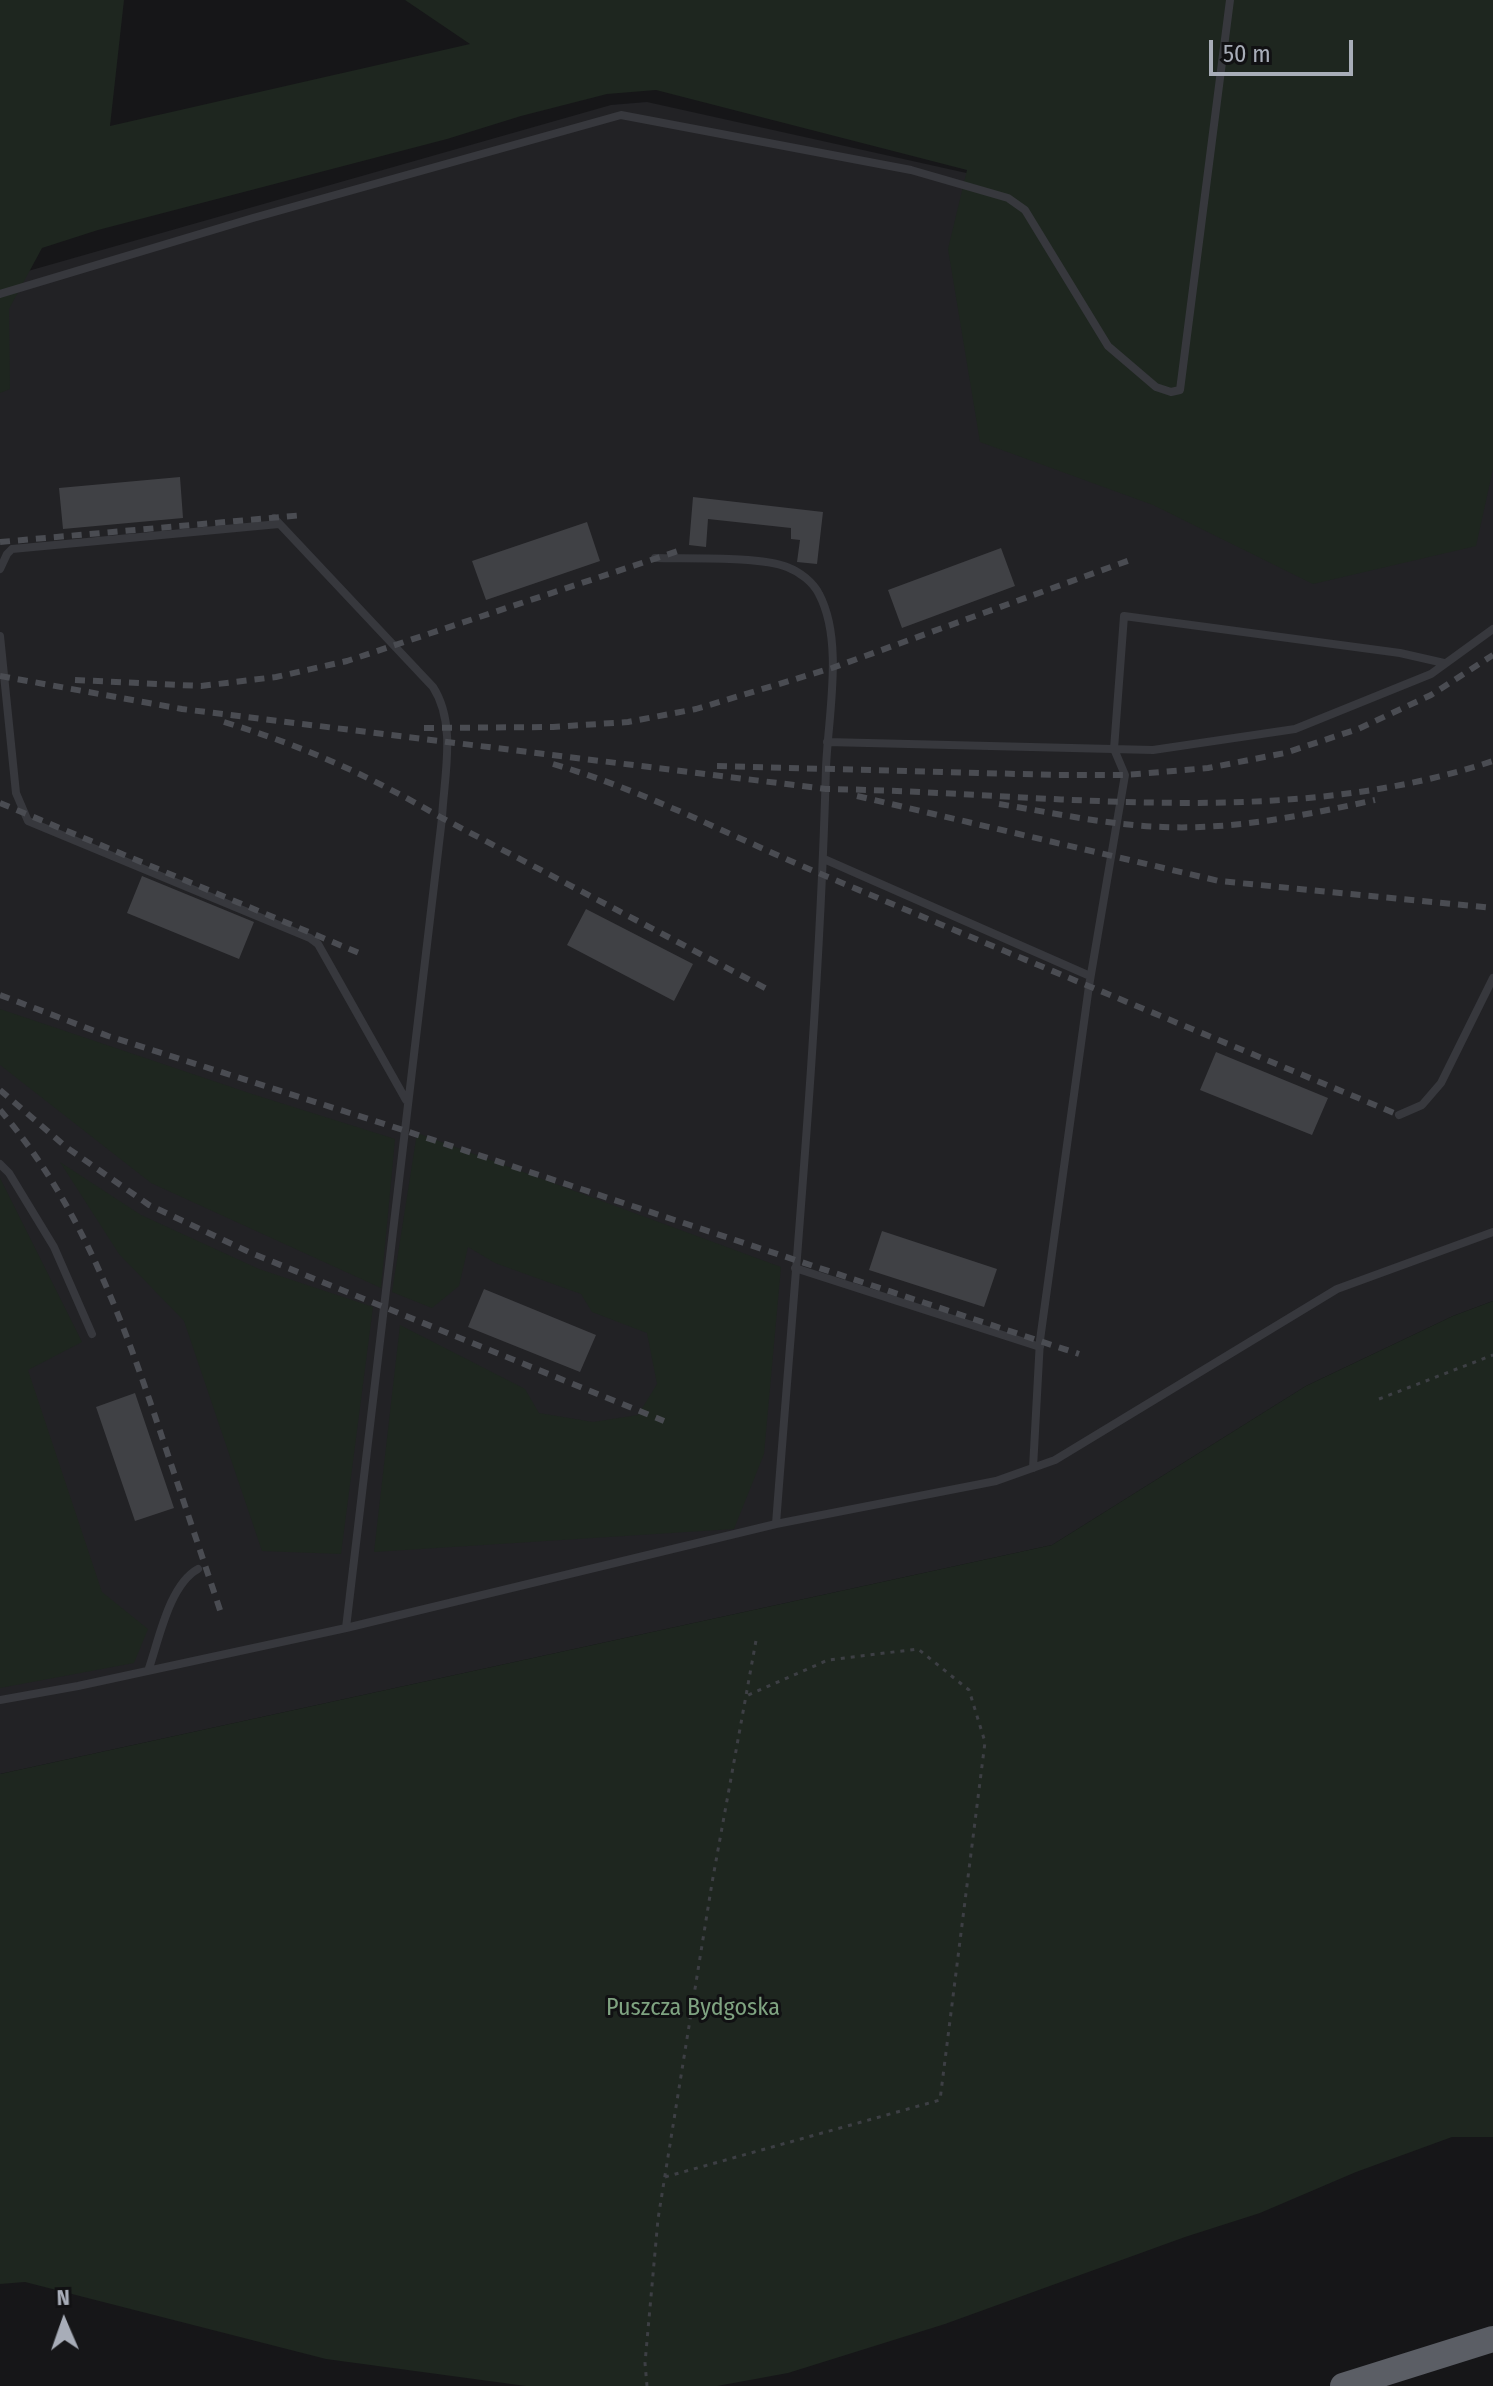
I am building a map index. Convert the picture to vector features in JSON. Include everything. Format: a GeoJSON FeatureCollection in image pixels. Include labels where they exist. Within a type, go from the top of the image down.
{"type":"FeatureCollection","features":[{"type":"Feature","properties":{"kind":"highway"},"geometry":{"type":"LineString","coordinates":[[1343,2386],[1493,2339]]}},
{"type":"Feature","properties":{"kind":"lane"},"geometry":{"type":"LineString","coordinates":[[0,294],[253,218],[621,115],[911,170],[1008,198],[1025,210],[1108,346],[1156,387],[1171,392],[1180,390],[1230,0]]}},
{"type":"Feature","properties":{"kind":"lane"},"geometry":{"type":"LineString","coordinates":[[0,569],[12,549],[277,521],[433,687],[443,710],[447,741],[442,818],[346,1628]]}},
{"type":"Feature","properties":{"kind":"lane"},"geometry":{"type":"LineString","coordinates":[[655,558],[786,566],[810,582],[819,594],[829,629],[832,668],[824,859],[776,1524]]}},
{"type":"Feature","properties":{"kind":"lane"},"geometry":{"type":"LineString","coordinates":[[1033,1468],[1040,1347],[1090,976],[1125,775],[1114,749],[1124,616],[1400,653],[1444,663]]}},
{"type":"Feature","properties":{"kind":"lane"},"geometry":{"type":"LineString","coordinates":[[827,742],[1153,750],[1295,729],[1431,674],[1493,629]]}},
{"type":"Feature","properties":{"kind":"lane"},"geometry":{"type":"LineString","coordinates":[[0,636],[16,793],[28,821],[310,938],[318,944],[407,1101]]}},
{"type":"Feature","properties":{"kind":"lane"},"geometry":{"type":"LineString","coordinates":[[824,859],[1090,976]]}},
{"type":"Feature","properties":{"kind":"lane"},"geometry":{"type":"LineString","coordinates":[[1399,1115],[1422,1105],[1441,1083],[1493,978]]}},
{"type":"Feature","properties":{"kind":"lane"},"geometry":{"type":"LineString","coordinates":[[0,1164],[9,1173],[54,1247],[92,1334]]}},
{"type":"Feature","properties":{"kind":"lane"},"geometry":{"type":"LineString","coordinates":[[0,1700],[346,1628],[776,1524],[996,1481],[1055,1460],[1337,1289],[1493,1232]]}},
{"type":"Feature","properties":{"kind":"lane"},"geometry":{"type":"LineString","coordinates":[[795,1268],[1040,1347]]}},
{"type":"Feature","properties":{"kind":"lane"},"geometry":{"type":"LineString","coordinates":[[148,1671],[175,1592],[186,1575],[198,1569]]}},
{"type":"Feature","properties":{"kind":"path"},"geometry":{"type":"LineString","coordinates":[[1379,1399],[1493,1355]]}},
{"type":"Feature","properties":{"kind":"path"},"geometry":{"type":"LineString","coordinates":[[647,2386],[647,2349],[658,2219],[712,1883],[757,1635]]}},
{"type":"Feature","properties":{"kind":"path"},"geometry":{"type":"LineString","coordinates":[[665,2177],[940,2100],[985,1742],[969,1690],[918,1649],[828,1660],[746,1696]]}},
{"type":"Feature","properties":{"kind":"shaded area"},"geometry":{"type":"Polygon","coordinates":[[[1493,0],[1493,1301],[1453,1316],[1306,1386],[1052,1545],[0,1774],[0,279],[611,105],[647,102],[1025,186],[1493,0]]]}},
{"type":"Feature","properties":{"kind":"green space"},"geometry":{"type":"Polygon","coordinates":[[[0,0],[124,0],[110,126],[470,44],[405,0],[1493,0],[1493,469],[1476,546],[1313,584],[1153,505],[980,442],[948,249],[967,170],[656,90],[607,94],[521,116],[447,139],[98,230],[42,248],[9,309],[10,389],[0,393],[0,0]]]}},
{"type":"Feature","properties":{"kind":"green space"},"geometry":{"type":"Polygon","coordinates":[[[0,1009],[395,1139],[381,1288],[151,1183],[0,1065],[0,1009]]]}},
{"type":"Feature","properties":{"kind":"green space"},"geometry":{"type":"Polygon","coordinates":[[[417,1133],[781,1267],[764,1454],[734,1529],[374,1552],[400,1325],[525,1389],[539,1413],[593,1422],[638,1415],[657,1384],[647,1333],[592,1312],[581,1294],[495,1263],[468,1247],[459,1286],[432,1308],[392,1292],[417,1133]]]}},
{"type":"Feature","properties":{"kind":"green space"},"geometry":{"type":"Polygon","coordinates":[[[60,1162],[141,1215],[259,1269],[373,1307],[341,1554],[262,1551],[184,1321],[119,1254],[60,1162]]]}},
{"type":"Feature","properties":{"kind":"green space"},"geometry":{"type":"Polygon","coordinates":[[[0,1178],[82,1342],[28,1370],[102,1592],[148,1629],[134,1663],[0,1688],[0,1178]]]}},
{"type":"Feature","properties":{"kind":"green space","name":"Puszcza Bydgoska"},"geometry":{"type":"Polygon","coordinates":[[[1493,1301],[1493,2137],[1452,2137],[1356,2172],[1260,2213],[945,2324],[788,2373],[717,2386],[526,2386],[326,2359],[25,2282],[0,2284],[0,1774],[1052,1545],[1306,1386],[1453,1316],[1493,1301]]]}},
{"type":"Feature","properties":{"kind":"building"},"geometry":{"type":"Polygon","coordinates":[[[180,477],[183,518],[63,529],[59,488],[180,477]]]}},
{"type":"Feature","properties":{"kind":"building"},"geometry":{"type":"Polygon","coordinates":[[[693,497],[823,512],[817,564],[797,562],[800,540],[791,539],[791,528],[708,519],[706,547],[689,545],[693,497]]]}},
{"type":"Feature","properties":{"kind":"building"},"geometry":{"type":"Polygon","coordinates":[[[587,522],[600,561],[486,600],[472,561],[587,522]]]}},
{"type":"Feature","properties":{"kind":"building"},"geometry":{"type":"Polygon","coordinates":[[[1001,548],[1015,586],[902,628],[888,590],[1001,548]]]}},
{"type":"Feature","properties":{"kind":"building"},"geometry":{"type":"Polygon","coordinates":[[[142,876],[254,922],[239,959],[127,913],[142,876]]]}},
{"type":"Feature","properties":{"kind":"building"},"geometry":{"type":"Polygon","coordinates":[[[586,909],[693,964],[674,1001],[567,945],[586,909]]]}},
{"type":"Feature","properties":{"kind":"building"},"geometry":{"type":"Polygon","coordinates":[[[1216,1052],[1328,1098],[1312,1135],[1200,1090],[1216,1052]]]}},
{"type":"Feature","properties":{"kind":"building"},"geometry":{"type":"Polygon","coordinates":[[[882,1231],[997,1269],[984,1307],[869,1270],[882,1231]]]}},
{"type":"Feature","properties":{"kind":"building"},"geometry":{"type":"Polygon","coordinates":[[[484,1289],[596,1335],[580,1372],[468,1327],[484,1289]]]}},
{"type":"Feature","properties":{"kind":"building"},"geometry":{"type":"Polygon","coordinates":[[[135,1393],[174,1508],[135,1521],[96,1407],[135,1393]]]}},
{"type":"Feature","properties":{"kind":"railway"},"geometry":{"type":"LineString","coordinates":[[0,542],[304,515]]}},
{"type":"Feature","properties":{"kind":"railway"},"geometry":{"type":"LineString","coordinates":[[75,680],[201,686],[276,677],[347,661],[678,551]]}},
{"type":"Feature","properties":{"kind":"railway"},"geometry":{"type":"LineString","coordinates":[[424,728],[553,727],[628,722],[696,709],[832,668],[1130,560]]}},
{"type":"Feature","properties":{"kind":"railway"},"geometry":{"type":"LineString","coordinates":[[717,766],[1057,775],[1125,775],[1208,768],[1285,753],[1358,729],[1431,695],[1493,655]]}},
{"type":"Feature","properties":{"kind":"railway"},"geometry":{"type":"LineString","coordinates":[[0,676],[182,709],[826,789],[1162,803],[1246,802],[1330,796],[1412,783],[1493,761]]}},
{"type":"Feature","properties":{"kind":"railway"},"geometry":{"type":"LineString","coordinates":[[224,722],[310,752],[362,775],[767,989]]}},
{"type":"Feature","properties":{"kind":"railway"},"geometry":{"type":"LineString","coordinates":[[553,764],[658,802],[828,877],[1399,1115]]}},
{"type":"Feature","properties":{"kind":"railway"},"geometry":{"type":"LineString","coordinates":[[857,796],[1219,881],[1493,908]]}},
{"type":"Feature","properties":{"kind":"railway"},"geometry":{"type":"LineString","coordinates":[[999,804],[1122,824],[1190,827],[1270,820],[1375,800]]}},
{"type":"Feature","properties":{"kind":"railway"},"geometry":{"type":"LineString","coordinates":[[0,803],[359,953]]}},
{"type":"Feature","properties":{"kind":"railway"},"geometry":{"type":"LineString","coordinates":[[0,995],[108,1036],[403,1130],[1079,1354]]}},
{"type":"Feature","properties":{"kind":"railway"},"geometry":{"type":"LineString","coordinates":[[0,1090],[66,1147],[149,1205],[251,1253],[664,1421]]}},
{"type":"Feature","properties":{"kind":"railway"},"geometry":{"type":"LineString","coordinates":[[0,1110],[54,1184],[96,1264],[131,1348],[221,1613]]}}]}
